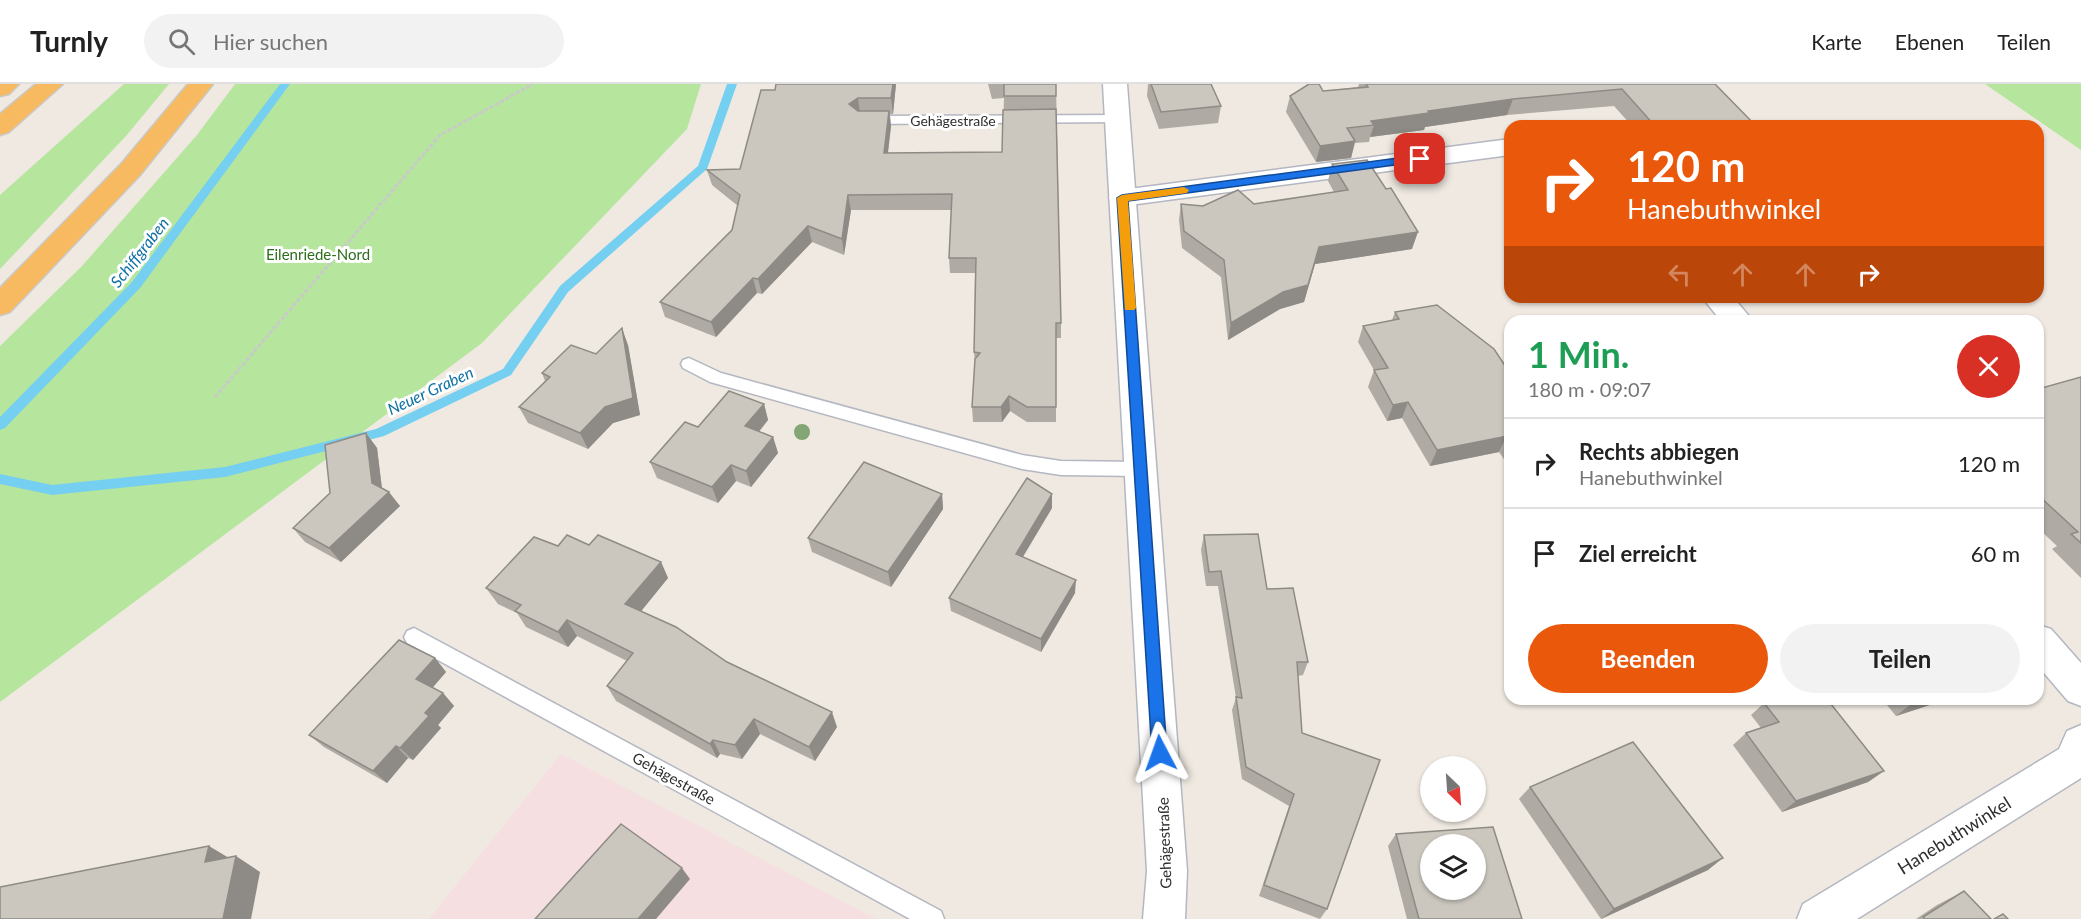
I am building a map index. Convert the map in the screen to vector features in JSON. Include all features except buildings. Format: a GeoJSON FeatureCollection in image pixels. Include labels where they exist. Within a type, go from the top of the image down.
{"type":"FeatureCollection","features":[{"type":"Feature","properties":{"kind":"highway"},"geometry":{"type":"LineString","coordinates":[[0,90],[7,84]]}},
{"type":"Feature","properties":{"kind":"highway"},"geometry":{"type":"LineString","coordinates":[[0,127],[51,84]]}},
{"type":"Feature","properties":{"kind":"highway"},"geometry":{"type":"LineString","coordinates":[[0,305],[131,169],[201,84]]}},
{"type":"Feature","properties":{"kind":"street","name":"Gehägestraße"},"geometry":{"type":"LineString","coordinates":[[1115,84],[1167,871],[1164,919]]}},
{"type":"Feature","properties":{"kind":"street"},"geometry":{"type":"LineString","coordinates":[[1122,198],[1504,148]]}},
{"type":"Feature","properties":{"kind":"street"},"geometry":{"type":"LineString","coordinates":[[1722,303],[1732,315]]}},
{"type":"Feature","properties":{"kind":"street"},"geometry":{"type":"LineString","coordinates":[[2044,647],[2081,688]]}},
{"type":"Feature","properties":{"kind":"street","name":"Hanebuthwinkel"},"geometry":{"type":"LineString","coordinates":[[1818,919],[2073,762],[2081,743]]}},
{"type":"Feature","properties":{"kind":"lane","name":"Gehägestraße"},"geometry":{"type":"LineString","coordinates":[[860,120],[1117,120]]}},
{"type":"Feature","properties":{"kind":"lane"},"geometry":{"type":"LineString","coordinates":[[689,364],[716,378],[1022,462],[1061,468],[1141,469]]}},
{"type":"Feature","properties":{"kind":"lane","name":"Gehägestraße"},"geometry":{"type":"LineString","coordinates":[[414,637],[933,919]]}},
{"type":"Feature","properties":{"kind":"path"},"geometry":{"type":"LineString","coordinates":[[215,397],[440,135],[533,84]]}},
{"type":"Feature","properties":{"kind":"shaded area"},"geometry":{"type":"Polygon","coordinates":[[[561,754],[876,919],[429,919],[561,754]]]}},
{"type":"Feature","properties":{"kind":"green space"},"geometry":{"type":"Polygon","coordinates":[[[124,84],[169,84],[126,136],[0,269],[0,195],[124,84]]]}},
{"type":"Feature","properties":{"kind":"green space","name":"Eilenriede-Nord"},"geometry":{"type":"Polygon","coordinates":[[[235,84],[701,84],[687,129],[482,343],[0,702],[0,346],[82,266],[197,135],[235,84]]]}},
{"type":"Feature","properties":{"kind":"green space"},"geometry":{"type":"Polygon","coordinates":[[[1985,84],[2081,84],[2081,150],[2044,125],[2044,120],[2037,120],[1985,84]]]}},
{"type":"Feature","properties":{"kind":"waterway","name":"Schiffgraben"},"geometry":{"type":"LineString","coordinates":[[0,425],[136,285],[285,84]]}},
{"type":"Feature","properties":{"kind":"waterway","name":"Neuer Graben"},"geometry":{"type":"LineString","coordinates":[[0,479],[52,490],[225,472],[379,433],[507,372],[564,289],[703,167],[732,84]]}},
{"type":"Feature","properties":{"kind":"slow traffic"},"geometry":{"type":"LineString","coordinates":[[1130,308],[1122,198],[1184,190]]}},
{"type":"Feature","properties":{"kind":"route"},"geometry":{"type":"LineString","coordinates":[[1160,753],[1122,198],[1420,159]]}}]}
